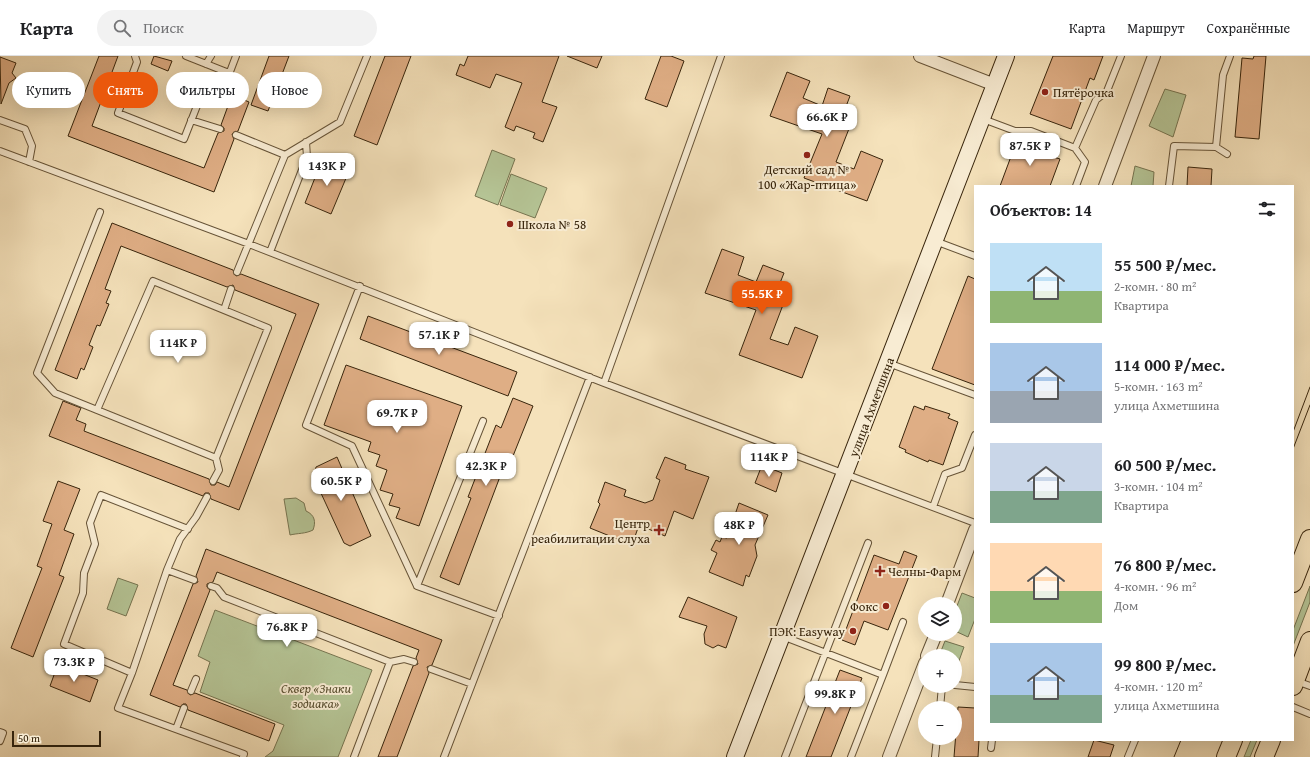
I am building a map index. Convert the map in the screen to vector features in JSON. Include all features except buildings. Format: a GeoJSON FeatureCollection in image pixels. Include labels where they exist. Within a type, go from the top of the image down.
{"type":"FeatureCollection","features":[{"type":"Feature","properties":{"kind":"main road"},"geometry":{"type":"LineString","coordinates":[[1294,580],[1310,538]]}},
{"type":"Feature","properties":{"kind":"main road"},"geometry":{"type":"LineString","coordinates":[[1299,684],[1310,641]]}},
{"type":"Feature","properties":{"kind":"main road"},"geometry":{"type":"LineString","coordinates":[[1226,757],[1233,741]]}},
{"type":"Feature","properties":{"kind":"main road"},"geometry":{"type":"LineString","coordinates":[[1264,757],[1271,741]]}},
{"type":"Feature","properties":{"kind":"street"},"geometry":{"type":"LineString","coordinates":[[920,56],[995,85]]}},
{"type":"Feature","properties":{"kind":"street","name":"улица Ахметшина"},"geometry":{"type":"LineString","coordinates":[[734,757],[1006,56]]}},
{"type":"Feature","properties":{"kind":"street"},"geometry":{"type":"LineString","coordinates":[[1105,185],[1154,56]]}},
{"type":"Feature","properties":{"kind":"street"},"geometry":{"type":"LineString","coordinates":[[950,597],[974,533]]}},
{"type":"Feature","properties":{"kind":"street"},"geometry":{"type":"LineString","coordinates":[[889,757],[918,681]]}},
{"type":"Feature","properties":{"kind":"lane"},"geometry":{"type":"LineString","coordinates":[[135,56],[137,62],[118,113],[184,139],[196,108]]}},
{"type":"Feature","properties":{"kind":"lane"},"geometry":{"type":"LineString","coordinates":[[186,56],[226,72]]}},
{"type":"Feature","properties":{"kind":"lane"},"geometry":{"type":"LineString","coordinates":[[206,64],[211,56]]}},
{"type":"Feature","properties":{"kind":"lane"},"geometry":{"type":"LineString","coordinates":[[229,72],[236,56]]}},
{"type":"Feature","properties":{"kind":"lane"},"geometry":{"type":"LineString","coordinates":[[237,272],[250,244],[285,155],[340,122],[366,56]]}},
{"type":"Feature","properties":{"kind":"lane"},"geometry":{"type":"LineString","coordinates":[[604,383],[721,56]]}},
{"type":"Feature","properties":{"kind":"lane"},"geometry":{"type":"LineString","coordinates":[[1075,148],[1096,100],[1107,91],[1121,56]]}},
{"type":"Feature","properties":{"kind":"lane"},"geometry":{"type":"LineString","coordinates":[[1216,147],[1223,75],[1230,56]]}},
{"type":"Feature","properties":{"kind":"lane"},"geometry":{"type":"LineString","coordinates":[[982,119],[1015,131],[1031,130],[1075,148],[1085,162],[1076,185]]}},
{"type":"Feature","properties":{"kind":"lane"},"geometry":{"type":"LineString","coordinates":[[0,120],[25,129],[32,146],[29,162]]}},
{"type":"Feature","properties":{"kind":"lane"},"geometry":{"type":"LineString","coordinates":[[191,120],[220,128]]}},
{"type":"Feature","properties":{"kind":"lane"},"geometry":{"type":"LineString","coordinates":[[236,135],[285,155]]}},
{"type":"Feature","properties":{"kind":"lane"},"geometry":{"type":"LineString","coordinates":[[270,252],[307,157],[306,142]]}},
{"type":"Feature","properties":{"kind":"lane"},"geometry":{"type":"LineString","coordinates":[[1169,185],[1174,146],[1216,147],[1227,154]]}},
{"type":"Feature","properties":{"kind":"lane"},"geometry":{"type":"LineString","coordinates":[[0,151],[250,244],[604,383],[974,523]]}},
{"type":"Feature","properties":{"kind":"lane"},"geometry":{"type":"LineString","coordinates":[[100,212],[37,373],[55,393],[216,458]]}},
{"type":"Feature","properties":{"kind":"lane"},"geometry":{"type":"LineString","coordinates":[[935,241],[974,256]]}},
{"type":"Feature","properties":{"kind":"lane"},"geometry":{"type":"LineString","coordinates":[[97,410],[153,281],[268,328],[216,458],[219,470],[213,481]]}},
{"type":"Feature","properties":{"kind":"lane"},"geometry":{"type":"LineString","coordinates":[[360,286],[306,425],[352,446],[417,586],[499,616]]}},
{"type":"Feature","properties":{"kind":"lane"},"geometry":{"type":"LineString","coordinates":[[224,310],[231,289]]}},
{"type":"Feature","properties":{"kind":"lane"},"geometry":{"type":"LineString","coordinates":[[888,363],[974,395]]}},
{"type":"Feature","properties":{"kind":"lane"},"geometry":{"type":"LineString","coordinates":[[444,757],[590,377]]}},
{"type":"Feature","properties":{"kind":"lane"},"geometry":{"type":"LineString","coordinates":[[417,586],[483,421]]}},
{"type":"Feature","properties":{"kind":"lane"},"geometry":{"type":"LineString","coordinates":[[933,507],[945,474],[962,468],[974,438]]}},
{"type":"Feature","properties":{"kind":"lane"},"geometry":{"type":"LineString","coordinates":[[132,674],[64,644],[83,593],[84,573],[95,544],[90,523],[101,495],[188,529]]}},
{"type":"Feature","properties":{"kind":"lane"},"geometry":{"type":"LineString","coordinates":[[207,498],[180,539],[167,570],[132,674],[118,708],[244,754],[243,757]]}},
{"type":"Feature","properties":{"kind":"lane"},"geometry":{"type":"LineString","coordinates":[[785,757],[868,543]]}},
{"type":"Feature","properties":{"kind":"lane"},"geometry":{"type":"LineString","coordinates":[[167,570],[194,580]]}},
{"type":"Feature","properties":{"kind":"lane"},"geometry":{"type":"LineString","coordinates":[[211,586],[217,588],[224,597],[390,662],[404,658],[414,662]]}},
{"type":"Feature","properties":{"kind":"lane"},"geometry":{"type":"LineString","coordinates":[[851,757],[903,622]]}},
{"type":"Feature","properties":{"kind":"lane"},"geometry":{"type":"LineString","coordinates":[[782,636],[883,675]]}},
{"type":"Feature","properties":{"kind":"lane"},"geometry":{"type":"LineString","coordinates":[[354,757],[390,662]]}},
{"type":"Feature","properties":{"kind":"lane"},"geometry":{"type":"LineString","coordinates":[[431,669],[472,684]]}},
{"type":"Feature","properties":{"kind":"lane"},"geometry":{"type":"LineString","coordinates":[[191,692],[196,679]]}},
{"type":"Feature","properties":{"kind":"lane"},"geometry":{"type":"LineString","coordinates":[[962,686],[974,687]]}},
{"type":"Feature","properties":{"kind":"lane"},"geometry":{"type":"LineString","coordinates":[[1294,707],[1310,714]]}},
{"type":"Feature","properties":{"kind":"lane"},"geometry":{"type":"LineString","coordinates":[[176,729],[184,708]]}},
{"type":"Feature","properties":{"kind":"lane"},"geometry":{"type":"LineString","coordinates":[[0,732],[3,733],[0,741]]}},
{"type":"Feature","properties":{"kind":"lane"},"geometry":{"type":"LineString","coordinates":[[991,748],[992,741]]}},
{"type":"Feature","properties":{"kind":"lane"},"geometry":{"type":"LineString","coordinates":[[1128,757],[1135,741]]}},
{"type":"Feature","properties":{"kind":"lane"},"geometry":{"type":"LineString","coordinates":[[935,757],[936,745]]}},
{"type":"Feature","properties":{"kind":"green space"},"geometry":{"type":"Polygon","coordinates":[[[1165,89],[1186,95],[1173,137],[1149,126],[1165,89]]]}},
{"type":"Feature","properties":{"kind":"green space"},"geometry":{"type":"Polygon","coordinates":[[[492,150],[515,159],[498,205],[475,196],[492,150]]]}},
{"type":"Feature","properties":{"kind":"green space"},"geometry":{"type":"Polygon","coordinates":[[[1135,166],[1154,172],[1153,185],[1131,185],[1135,166]]]}},
{"type":"Feature","properties":{"kind":"green space"},"geometry":{"type":"Polygon","coordinates":[[[511,174],[547,188],[535,218],[500,205],[511,174]]]}},
{"type":"Feature","properties":{"kind":"green space"},"geometry":{"type":"Polygon","coordinates":[[[296,498],[304,503],[306,511],[314,519],[314,524],[313,530],[290,535],[284,499],[296,498]]]}},
{"type":"Feature","properties":{"kind":"green space"},"geometry":{"type":"Polygon","coordinates":[[[118,578],[138,585],[126,616],[107,609],[118,578]]]}},
{"type":"Feature","properties":{"kind":"green space"},"geometry":{"type":"Polygon","coordinates":[[[1310,586],[1310,602],[1294,643],[1294,627],[1310,586]]]}},
{"type":"Feature","properties":{"kind":"green space"},"geometry":{"type":"Polygon","coordinates":[[[962,593],[974,598],[974,622],[968,637],[962,634],[962,597],[960,597],[962,593]]]}},
{"type":"Feature","properties":{"kind":"green space","name":"Сквер «Знаки зодиака»"},"geometry":{"type":"Polygon","coordinates":[[[215,610],[372,670],[338,757],[265,757],[273,751],[284,725],[200,692],[210,662],[198,656],[215,610]]]}},
{"type":"Feature","properties":{"kind":"green space"},"geometry":{"type":"Polygon","coordinates":[[[945,641],[964,647],[962,652],[962,649],[942,649],[945,641]]]}},
{"type":"Feature","properties":{"kind":"green space"},"geometry":{"type":"Polygon","coordinates":[[[1251,741],[1257,741],[1250,757],[1244,757],[1251,741]]]}},
{"type":"Feature","properties":{"kind":"tram line"},"geometry":{"type":"LineString","coordinates":[[1294,429],[1310,387]]}},
{"type":"Feature","properties":{"kind":"tram line"},"geometry":{"type":"LineString","coordinates":[[1294,446],[1310,405]]}},
{"type":"Feature","properties":{"kind":"tram line"},"geometry":{"type":"LineString","coordinates":[[1174,757],[1181,741]]}},
{"type":"Feature","properties":{"kind":"place","name":"Пятёрочка"},"geometry":{"type":"Point","coordinates":[1045,92]}},
{"type":"Feature","properties":{"kind":"place","name":"Детский сад № 100 «Жар-птица»"},"geometry":{"type":"Point","coordinates":[807,155]}},
{"type":"Feature","properties":{"kind":"place","name":"Школа № 58"},"geometry":{"type":"Point","coordinates":[510,224]}},
{"type":"Feature","properties":{"kind":"place","name":"Центр реабилитации слуха"},"geometry":{"type":"Point","coordinates":[659,530]}},
{"type":"Feature","properties":{"kind":"place","name":"Челны-Фарм"},"geometry":{"type":"Point","coordinates":[880,571]}},
{"type":"Feature","properties":{"kind":"place","name":"Фокс"},"geometry":{"type":"Point","coordinates":[886,606]}},
{"type":"Feature","properties":{"kind":"place","name":"ПЭК: Easyway"},"geometry":{"type":"Point","coordinates":[853,631]}}]}
